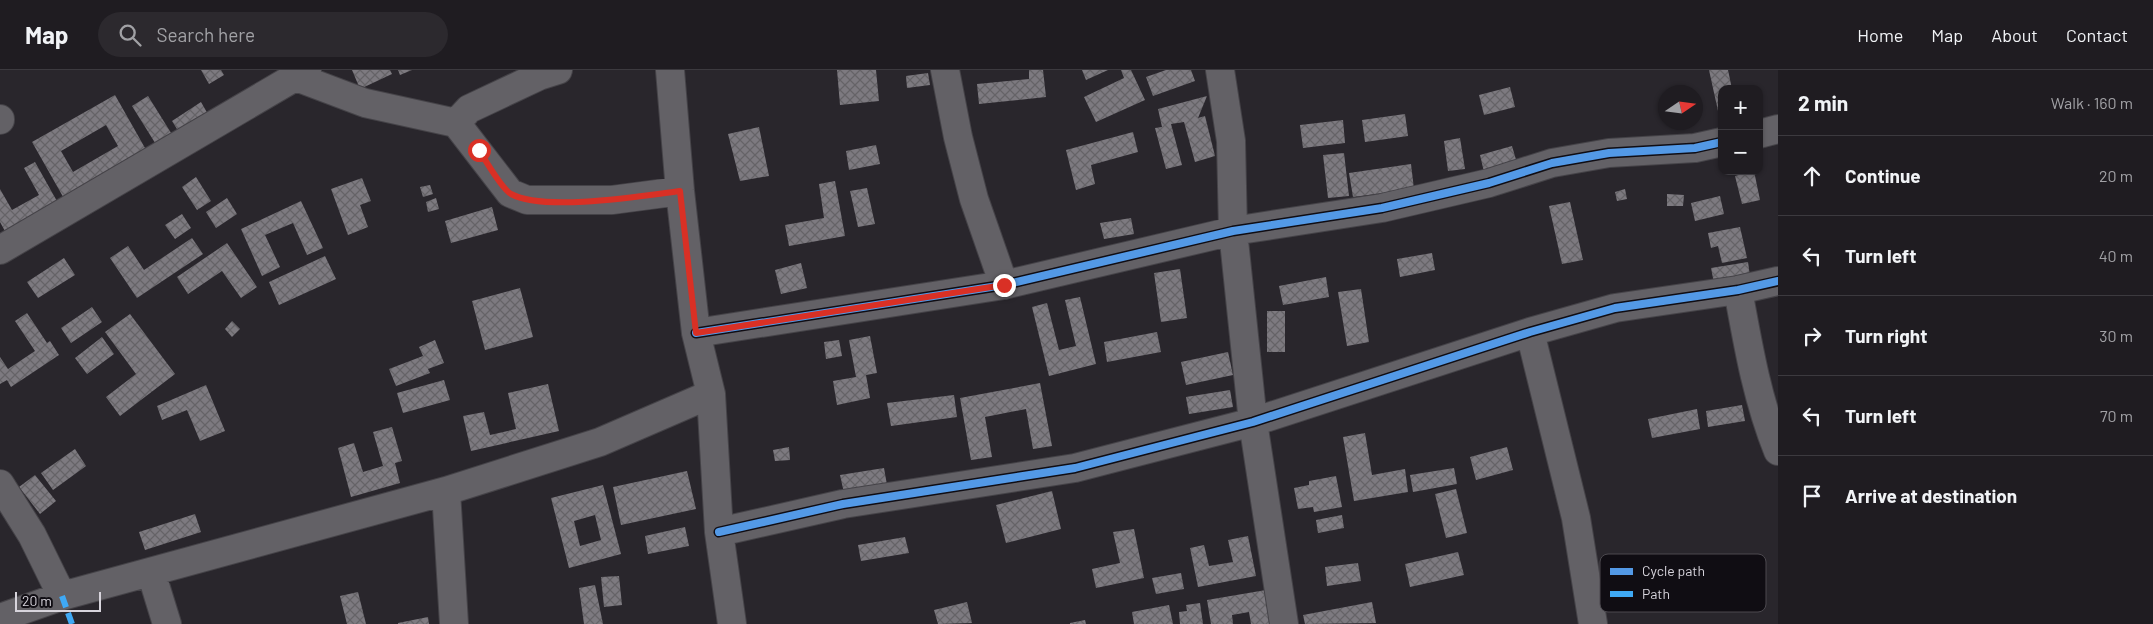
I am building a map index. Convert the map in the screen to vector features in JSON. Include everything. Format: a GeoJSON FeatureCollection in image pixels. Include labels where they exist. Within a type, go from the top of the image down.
{"type":"FeatureCollection","features":[{"type":"Feature","properties":{"kind":"street"},"geometry":{"type":"LineString","coordinates":[[456,123],[469,109],[539,76],[558,70]]}},
{"type":"Feature","properties":{"kind":"street"},"geometry":{"type":"LineString","coordinates":[[670,70],[680,191],[696,333],[710,394],[719,532],[732,624]]}},
{"type":"Feature","properties":{"kind":"street"},"geometry":{"type":"LineString","coordinates":[[945,70],[958,137],[974,198],[1004,285]]}},
{"type":"Feature","properties":{"kind":"street"},"geometry":{"type":"LineString","coordinates":[[1220,70],[1231,141],[1232,231],[1253,422],[1284,624]]}},
{"type":"Feature","properties":{"kind":"street"},"geometry":{"type":"LineString","coordinates":[[0,250],[302,74],[365,103],[456,123],[510,193],[527,200],[612,200],[680,191]]}},
{"type":"Feature","properties":{"kind":"street"},"geometry":{"type":"LineString","coordinates":[[1763,133],[1778,129]]}},
{"type":"Feature","properties":{"kind":"street"},"geometry":{"type":"LineString","coordinates":[[696,333],[1004,285],[1232,231],[1382,208],[1489,182],[1552,163],[1609,153],[1695,148],[1718,143]]}},
{"type":"Feature","properties":{"kind":"street"},"geometry":{"type":"LineString","coordinates":[[719,532],[843,504],[1075,468],[1253,422],[1530,332],[1615,308],[1738,290],[1778,281]]}},
{"type":"Feature","properties":{"kind":"street"},"geometry":{"type":"LineString","coordinates":[[1738,290],[1752,367],[1768,428],[1778,451]]}},
{"type":"Feature","properties":{"kind":"street"},"geometry":{"type":"LineString","coordinates":[[1530,332],[1576,518],[1593,624]]}},
{"type":"Feature","properties":{"kind":"street"},"geometry":{"type":"LineString","coordinates":[[0,618],[62,596],[446,491],[600,442],[710,394]]}},
{"type":"Feature","properties":{"kind":"street"},"geometry":{"type":"LineString","coordinates":[[0,484],[32,535],[62,596]]}},
{"type":"Feature","properties":{"kind":"street"},"geometry":{"type":"LineString","coordinates":[[446,491],[454,624]]}},
{"type":"Feature","properties":{"kind":"street"},"geometry":{"type":"LineString","coordinates":[[151,572],[167,624]]}},
{"type":"Feature","properties":{"kind":"building"},"geometry":{"type":"Polygon","coordinates":[[[201,70],[221,70],[224,75],[209,84],[201,70]]]}},
{"type":"Feature","properties":{"kind":"building"},"geometry":{"type":"Polygon","coordinates":[[[352,70],[390,70],[392,74],[360,89],[352,70]]]}},
{"type":"Feature","properties":{"kind":"building"},"geometry":{"type":"Polygon","coordinates":[[[398,70],[412,70],[400,75],[398,70]]]}},
{"type":"Feature","properties":{"kind":"building"},"geometry":{"type":"Polygon","coordinates":[[[837,70],[876,70],[879,101],[840,105],[837,70]]]}},
{"type":"Feature","properties":{"kind":"building"},"geometry":{"type":"Polygon","coordinates":[[[1029,70],[1043,70],[1046,97],[979,104],[977,84],[1029,79],[1029,70]]]}},
{"type":"Feature","properties":{"kind":"building"},"geometry":{"type":"Polygon","coordinates":[[[1082,70],[1108,70],[1086,80],[1082,70]]]}},
{"type":"Feature","properties":{"kind":"building"},"geometry":{"type":"Polygon","coordinates":[[[1121,70],[1131,70],[1145,100],[1096,122],[1084,97],[1124,78],[1121,70]]]}},
{"type":"Feature","properties":{"kind":"building"},"geometry":{"type":"Polygon","coordinates":[[[1166,70],[1191,70],[1195,81],[1153,96],[1146,77],[1166,70]]]}},
{"type":"Feature","properties":{"kind":"building"},"geometry":{"type":"Polygon","coordinates":[[[1709,70],[1728,70],[1731,85],[1718,85],[1718,111],[1709,70]]]}},
{"type":"Feature","properties":{"kind":"building"},"geometry":{"type":"Polygon","coordinates":[[[928,73],[930,85],[907,88],[906,76],[928,73]]]}},
{"type":"Feature","properties":{"kind":"building"},"geometry":{"type":"Polygon","coordinates":[[[1510,87],[1515,107],[1484,115],[1479,95],[1510,87]]]}},
{"type":"Feature","properties":{"kind":"building"},"geometry":{"type":"Polygon","coordinates":[[[115,95],[149,155],[66,202],[32,142],[115,95]],[[106,125],[61,151],[73,172],[118,146],[106,125]]]}},
{"type":"Feature","properties":{"kind":"building"},"geometry":{"type":"Polygon","coordinates":[[[148,96],[173,136],[157,146],[132,106],[148,96]]]}},
{"type":"Feature","properties":{"kind":"building"},"geometry":{"type":"Polygon","coordinates":[[[1207,96],[1198,118],[1205,116],[1215,156],[1195,162],[1184,122],[1171,124],[1182,165],[1166,169],[1155,128],[1162,127],[1158,109],[1207,96]]]}},
{"type":"Feature","properties":{"kind":"building"},"geometry":{"type":"Polygon","coordinates":[[[201,102],[209,116],[180,134],[172,121],[201,102]]]}},
{"type":"Feature","properties":{"kind":"building"},"geometry":{"type":"Polygon","coordinates":[[[1405,114],[1408,136],[1365,142],[1362,120],[1405,114]]]}},
{"type":"Feature","properties":{"kind":"building"},"geometry":{"type":"Polygon","coordinates":[[[1343,120],[1345,143],[1303,148],[1300,125],[1343,120]]]}},
{"type":"Feature","properties":{"kind":"building"},"geometry":{"type":"Polygon","coordinates":[[[759,127],[769,176],[740,181],[728,134],[759,127]]]}},
{"type":"Feature","properties":{"kind":"building"},"geometry":{"type":"Polygon","coordinates":[[[1133,132],[1138,152],[1091,165],[1095,184],[1076,190],[1066,150],[1133,132]]]}},
{"type":"Feature","properties":{"kind":"building"},"geometry":{"type":"Polygon","coordinates":[[[1460,138],[1465,169],[1448,171],[1444,141],[1460,138]]]}},
{"type":"Feature","properties":{"kind":"building"},"geometry":{"type":"Polygon","coordinates":[[[876,145],[880,164],[849,170],[846,151],[876,145]]]}},
{"type":"Feature","properties":{"kind":"building"},"geometry":{"type":"Polygon","coordinates":[[[1512,146],[1517,163],[1484,172],[1480,155],[1512,146]]]}},
{"type":"Feature","properties":{"kind":"building"},"geometry":{"type":"Polygon","coordinates":[[[1344,153],[1349,196],[1328,198],[1323,155],[1344,153]]]}},
{"type":"Feature","properties":{"kind":"building"},"geometry":{"type":"Polygon","coordinates":[[[35,162],[58,203],[6,233],[0,222],[0,189],[12,210],[39,195],[24,168],[35,162]]]}},
{"type":"Feature","properties":{"kind":"building"},"geometry":{"type":"Polygon","coordinates":[[[1411,164],[1414,189],[1353,197],[1349,173],[1411,164]]]}},
{"type":"Feature","properties":{"kind":"building"},"geometry":{"type":"Polygon","coordinates":[[[1755,175],[1760,200],[1742,204],[1735,176],[1755,175]]]}},
{"type":"Feature","properties":{"kind":"building"},"geometry":{"type":"Polygon","coordinates":[[[196,177],[211,201],[197,210],[182,187],[196,177]]]}},
{"type":"Feature","properties":{"kind":"building"},"geometry":{"type":"Polygon","coordinates":[[[362,178],[371,201],[360,205],[368,227],[348,235],[331,189],[362,178]]]}},
{"type":"Feature","properties":{"kind":"building"},"geometry":{"type":"Polygon","coordinates":[[[835,181],[845,236],[789,246],[785,225],[824,218],[819,184],[835,181]]]}},
{"type":"Feature","properties":{"kind":"building"},"geometry":{"type":"Polygon","coordinates":[[[430,185],[433,194],[423,197],[420,187],[430,185]]]}},
{"type":"Feature","properties":{"kind":"building"},"geometry":{"type":"Polygon","coordinates":[[[867,188],[875,224],[858,227],[850,191],[867,188]]]}},
{"type":"Feature","properties":{"kind":"building"},"geometry":{"type":"Polygon","coordinates":[[[1625,189],[1627,199],[1617,201],[1615,192],[1625,189]]]}},
{"type":"Feature","properties":{"kind":"building"},"geometry":{"type":"Polygon","coordinates":[[[1667,194],[1684,195],[1683,206],[1667,206],[1667,194]]]}},
{"type":"Feature","properties":{"kind":"building"},"geometry":{"type":"Polygon","coordinates":[[[1720,196],[1724,214],[1695,221],[1691,203],[1720,196]]]}},
{"type":"Feature","properties":{"kind":"building"},"geometry":{"type":"Polygon","coordinates":[[[227,198],[237,214],[216,228],[206,212],[227,198]]]}},
{"type":"Feature","properties":{"kind":"building"},"geometry":{"type":"Polygon","coordinates":[[[436,198],[439,209],[428,212],[426,202],[436,198]]]}},
{"type":"Feature","properties":{"kind":"building"},"geometry":{"type":"Polygon","coordinates":[[[301,201],[323,248],[307,255],[293,223],[265,235],[280,267],[262,276],[241,229],[301,201]]]}},
{"type":"Feature","properties":{"kind":"building"},"geometry":{"type":"Polygon","coordinates":[[[1570,202],[1583,260],[1562,264],[1549,206],[1570,202]]]}},
{"type":"Feature","properties":{"kind":"building"},"geometry":{"type":"Polygon","coordinates":[[[492,207],[498,230],[451,243],[445,221],[492,207]]]}},
{"type":"Feature","properties":{"kind":"building"},"geometry":{"type":"Polygon","coordinates":[[[182,214],[191,228],[175,239],[165,225],[182,214]]]}},
{"type":"Feature","properties":{"kind":"building"},"geometry":{"type":"Polygon","coordinates":[[[1131,218],[1134,234],[1104,239],[1100,223],[1131,218]]]}},
{"type":"Feature","properties":{"kind":"building"},"geometry":{"type":"Polygon","coordinates":[[[1740,227],[1747,258],[1722,263],[1718,246],[1711,248],[1708,233],[1740,227]]]}},
{"type":"Feature","properties":{"kind":"building"},"geometry":{"type":"Polygon","coordinates":[[[192,238],[203,254],[137,298],[110,258],[128,246],[144,270],[192,238]]]}},
{"type":"Feature","properties":{"kind":"building"},"geometry":{"type":"Polygon","coordinates":[[[227,243],[257,287],[241,298],[222,271],[188,294],[177,277],[227,243]]]}},
{"type":"Feature","properties":{"kind":"building"},"geometry":{"type":"Polygon","coordinates":[[[1432,253],[1435,270],[1400,277],[1397,259],[1432,253]]]}},
{"type":"Feature","properties":{"kind":"building"},"geometry":{"type":"Polygon","coordinates":[[[325,256],[336,279],[279,305],[269,282],[325,256]]]}},
{"type":"Feature","properties":{"kind":"building"},"geometry":{"type":"Polygon","coordinates":[[[64,258],[75,275],[38,298],[27,282],[64,258]]]}},
{"type":"Feature","properties":{"kind":"building"},"geometry":{"type":"Polygon","coordinates":[[[1748,262],[1750,276],[1714,283],[1711,268],[1748,262]]]}},
{"type":"Feature","properties":{"kind":"building"},"geometry":{"type":"Polygon","coordinates":[[[801,263],[807,288],[781,294],[775,270],[801,263]]]}},
{"type":"Feature","properties":{"kind":"building"},"geometry":{"type":"Polygon","coordinates":[[[1180,269],[1187,318],[1161,322],[1154,273],[1180,269]]]}},
{"type":"Feature","properties":{"kind":"building"},"geometry":{"type":"Polygon","coordinates":[[[1326,277],[1329,297],[1283,305],[1279,286],[1326,277]]]}},
{"type":"Feature","properties":{"kind":"building"},"geometry":{"type":"Polygon","coordinates":[[[520,288],[533,337],[485,350],[472,301],[520,288]]]}},
{"type":"Feature","properties":{"kind":"building"},"geometry":{"type":"Polygon","coordinates":[[[1361,289],[1369,342],[1347,346],[1338,292],[1361,289]]]}},
{"type":"Feature","properties":{"kind":"building"},"geometry":{"type":"Polygon","coordinates":[[[1080,297],[1096,364],[1049,376],[1032,307],[1047,303],[1059,350],[1076,346],[1065,300],[1080,297]]]}},
{"type":"Feature","properties":{"kind":"building"},"geometry":{"type":"Polygon","coordinates":[[[92,307],[102,322],[71,343],[61,328],[92,307]]]}},
{"type":"Feature","properties":{"kind":"building"},"geometry":{"type":"Polygon","coordinates":[[[1267,311],[1285,311],[1285,352],[1267,352],[1267,311]]]}},
{"type":"Feature","properties":{"kind":"building"},"geometry":{"type":"Polygon","coordinates":[[[27,313],[47,343],[50,341],[59,355],[11,387],[7,380],[0,384],[0,357],[8,369],[35,351],[15,321],[27,313]]]}},
{"type":"Feature","properties":{"kind":"building"},"geometry":{"type":"Polygon","coordinates":[[[130,314],[175,374],[120,416],[106,397],[136,374],[105,332],[130,314]]]}},
{"type":"Feature","properties":{"kind":"building"},"geometry":{"type":"Polygon","coordinates":[[[232,321],[240,329],[232,337],[225,329],[232,321]]]}},
{"type":"Feature","properties":{"kind":"building"},"geometry":{"type":"Polygon","coordinates":[[[1157,332],[1161,352],[1107,362],[1104,342],[1157,332]]]}},
{"type":"Feature","properties":{"kind":"building"},"geometry":{"type":"Polygon","coordinates":[[[870,336],[877,373],[866,375],[870,398],[837,405],[833,381],[856,377],[849,340],[870,336]]]}},
{"type":"Feature","properties":{"kind":"building"},"geometry":{"type":"Polygon","coordinates":[[[102,337],[114,354],[87,374],[75,358],[102,337]]]}},
{"type":"Feature","properties":{"kind":"building"},"geometry":{"type":"Polygon","coordinates":[[[435,340],[444,363],[428,369],[430,373],[396,386],[389,369],[423,356],[419,347],[435,340]]]}},
{"type":"Feature","properties":{"kind":"building"},"geometry":{"type":"Polygon","coordinates":[[[839,340],[842,356],[826,359],[824,342],[839,340]]]}},
{"type":"Feature","properties":{"kind":"building"},"geometry":{"type":"Polygon","coordinates":[[[1228,352],[1233,375],[1186,385],[1181,362],[1228,352]]]}},
{"type":"Feature","properties":{"kind":"building"},"geometry":{"type":"Polygon","coordinates":[[[444,380],[450,400],[403,413],[397,393],[444,380]]]}},
{"type":"Feature","properties":{"kind":"building"},"geometry":{"type":"Polygon","coordinates":[[[1040,383],[1052,446],[1033,449],[1026,409],[985,417],[992,457],[971,460],[960,398],[1040,383]]]}},
{"type":"Feature","properties":{"kind":"building"},"geometry":{"type":"Polygon","coordinates":[[[548,384],[559,431],[471,451],[463,416],[484,412],[490,435],[516,429],[508,393],[548,384]]]}},
{"type":"Feature","properties":{"kind":"building"},"geometry":{"type":"Polygon","coordinates":[[[206,385],[225,431],[200,441],[187,410],[162,420],[157,406],[206,385]]]}},
{"type":"Feature","properties":{"kind":"building"},"geometry":{"type":"Polygon","coordinates":[[[1230,390],[1233,407],[1189,414],[1186,397],[1230,390]]]}},
{"type":"Feature","properties":{"kind":"building"},"geometry":{"type":"Polygon","coordinates":[[[954,395],[957,417],[891,426],[887,403],[954,395]]]}},
{"type":"Feature","properties":{"kind":"building"},"geometry":{"type":"Polygon","coordinates":[[[1742,405],[1745,421],[1708,427],[1706,411],[1742,405]]]}},
{"type":"Feature","properties":{"kind":"building"},"geometry":{"type":"Polygon","coordinates":[[[1697,409],[1700,429],[1652,438],[1648,419],[1697,409]]]}},
{"type":"Feature","properties":{"kind":"building"},"geometry":{"type":"Polygon","coordinates":[[[392,427],[402,461],[395,463],[400,483],[351,497],[338,448],[354,443],[363,472],[383,466],[373,432],[392,427]]]}},
{"type":"Feature","properties":{"kind":"building"},"geometry":{"type":"Polygon","coordinates":[[[1365,433],[1372,475],[1405,469],[1408,492],[1354,501],[1343,437],[1365,433]]]}},
{"type":"Feature","properties":{"kind":"building"},"geometry":{"type":"Polygon","coordinates":[[[789,447],[790,460],[775,461],[773,450],[789,447]]]}},
{"type":"Feature","properties":{"kind":"building"},"geometry":{"type":"Polygon","coordinates":[[[1507,447],[1513,470],[1476,480],[1470,457],[1507,447]]]}},
{"type":"Feature","properties":{"kind":"building"},"geometry":{"type":"Polygon","coordinates":[[[75,449],[86,466],[53,490],[41,473],[75,449]]]}},
{"type":"Feature","properties":{"kind":"building"},"geometry":{"type":"Polygon","coordinates":[[[884,468],[887,485],[844,493],[840,475],[884,468]]]}},
{"type":"Feature","properties":{"kind":"building"},"geometry":{"type":"Polygon","coordinates":[[[1454,468],[1457,484],[1413,492],[1410,475],[1454,468]]]}},
{"type":"Feature","properties":{"kind":"building"},"geometry":{"type":"Polygon","coordinates":[[[687,471],[696,509],[621,525],[613,487],[687,471]]]}},
{"type":"Feature","properties":{"kind":"building"},"geometry":{"type":"Polygon","coordinates":[[[35,475],[56,501],[40,514],[19,487],[35,475]]]}},
{"type":"Feature","properties":{"kind":"building"},"geometry":{"type":"Polygon","coordinates":[[[1336,476],[1342,507],[1314,512],[1313,507],[1298,509],[1294,488],[1309,485],[1309,481],[1336,476]]]}},
{"type":"Feature","properties":{"kind":"building"},"geometry":{"type":"Polygon","coordinates":[[[603,485],[621,554],[569,568],[551,498],[603,485]],[[595,515],[574,521],[580,546],[601,540],[595,515]]]}},
{"type":"Feature","properties":{"kind":"building"},"geometry":{"type":"Polygon","coordinates":[[[1456,489],[1467,533],[1446,538],[1435,494],[1456,489]]]}},
{"type":"Feature","properties":{"kind":"building"},"geometry":{"type":"Polygon","coordinates":[[[1052,491],[1061,529],[1006,543],[996,505],[1052,491]]]}},
{"type":"Feature","properties":{"kind":"building"},"geometry":{"type":"Polygon","coordinates":[[[195,514],[201,532],[145,550],[139,532],[195,514]]]}},
{"type":"Feature","properties":{"kind":"building"},"geometry":{"type":"Polygon","coordinates":[[[1342,515],[1344,528],[1318,533],[1316,520],[1342,515]]]}},
{"type":"Feature","properties":{"kind":"building"},"geometry":{"type":"Polygon","coordinates":[[[685,527],[689,546],[648,554],[645,536],[685,527]]]}},
{"type":"Feature","properties":{"kind":"building"},"geometry":{"type":"Polygon","coordinates":[[[1134,529],[1144,578],[1096,588],[1092,569],[1120,563],[1113,532],[1134,529]]]}},
{"type":"Feature","properties":{"kind":"building"},"geometry":{"type":"Polygon","coordinates":[[[1248,536],[1256,576],[1198,587],[1190,548],[1204,545],[1209,566],[1233,562],[1228,540],[1248,536]]]}},
{"type":"Feature","properties":{"kind":"building"},"geometry":{"type":"Polygon","coordinates":[[[905,537],[909,553],[861,561],[858,545],[905,537]]]}},
{"type":"Feature","properties":{"kind":"building"},"geometry":{"type":"Polygon","coordinates":[[[1458,552],[1464,575],[1410,587],[1405,564],[1458,552]]]}},
{"type":"Feature","properties":{"kind":"building"},"geometry":{"type":"Polygon","coordinates":[[[1358,563],[1361,581],[1327,586],[1325,567],[1358,563]]]}},
{"type":"Feature","properties":{"kind":"building"},"geometry":{"type":"Polygon","coordinates":[[[1181,573],[1184,589],[1156,594],[1152,578],[1181,573]]]}},
{"type":"Feature","properties":{"kind":"building"},"geometry":{"type":"Polygon","coordinates":[[[619,576],[622,605],[604,607],[601,577],[619,576]]]}},
{"type":"Feature","properties":{"kind":"building"},"geometry":{"type":"Polygon","coordinates":[[[595,585],[603,624],[584,624],[579,588],[595,585]]]}},
{"type":"Feature","properties":{"kind":"building"},"geometry":{"type":"Polygon","coordinates":[[[1266,590],[1272,624],[1251,624],[1249,612],[1232,615],[1233,624],[1211,624],[1207,600],[1266,590]]]}},
{"type":"Feature","properties":{"kind":"building"},"geometry":{"type":"Polygon","coordinates":[[[358,592],[366,624],[347,624],[340,596],[358,592]]]}},
{"type":"Feature","properties":{"kind":"building"},"geometry":{"type":"Polygon","coordinates":[[[967,602],[972,623],[938,624],[934,610],[967,602]]]}},
{"type":"Feature","properties":{"kind":"building"},"geometry":{"type":"Polygon","coordinates":[[[1372,602],[1376,623],[1305,624],[1303,615],[1372,602]]]}},
{"type":"Feature","properties":{"kind":"building"},"geometry":{"type":"Polygon","coordinates":[[[1200,603],[1203,624],[1180,624],[1179,612],[1187,611],[1186,605],[1200,603]]]}},
{"type":"Feature","properties":{"kind":"building"},"geometry":{"type":"Polygon","coordinates":[[[1169,605],[1173,624],[1134,624],[1132,612],[1169,605]]]}},
{"type":"Feature","properties":{"kind":"building"},"geometry":{"type":"Polygon","coordinates":[[[428,617],[429,624],[398,624],[398,623],[428,617]]]}},
{"type":"Feature","properties":{"kind":"building"},"geometry":{"type":"Polygon","coordinates":[[[1085,620],[1086,624],[1070,624],[1070,623],[1085,620]]]}},
{"type":"Feature","properties":{"kind":"marked path"},"geometry":{"type":"LineString","coordinates":[[62,596],[72,624]]}},
{"type":"Feature","properties":{"kind":"cycle path"},"geometry":{"type":"LineString","coordinates":[[696,333],[1004,285],[1233,231],[1382,208],[1489,183],[1552,163],[1609,153],[1695,148],[1718,143]]}},
{"type":"Feature","properties":{"kind":"cycle path"},"geometry":{"type":"LineString","coordinates":[[719,532],[843,504],[1075,468],[1253,422],[1530,332],[1615,308],[1738,290],[1778,281]]}},
{"type":"Feature","properties":{"kind":"route"},"geometry":{"type":"LineString","coordinates":[[479,150],[510,193],[527,200],[612,200],[680,191],[696,333],[919,300],[1004,285]]}}]}
